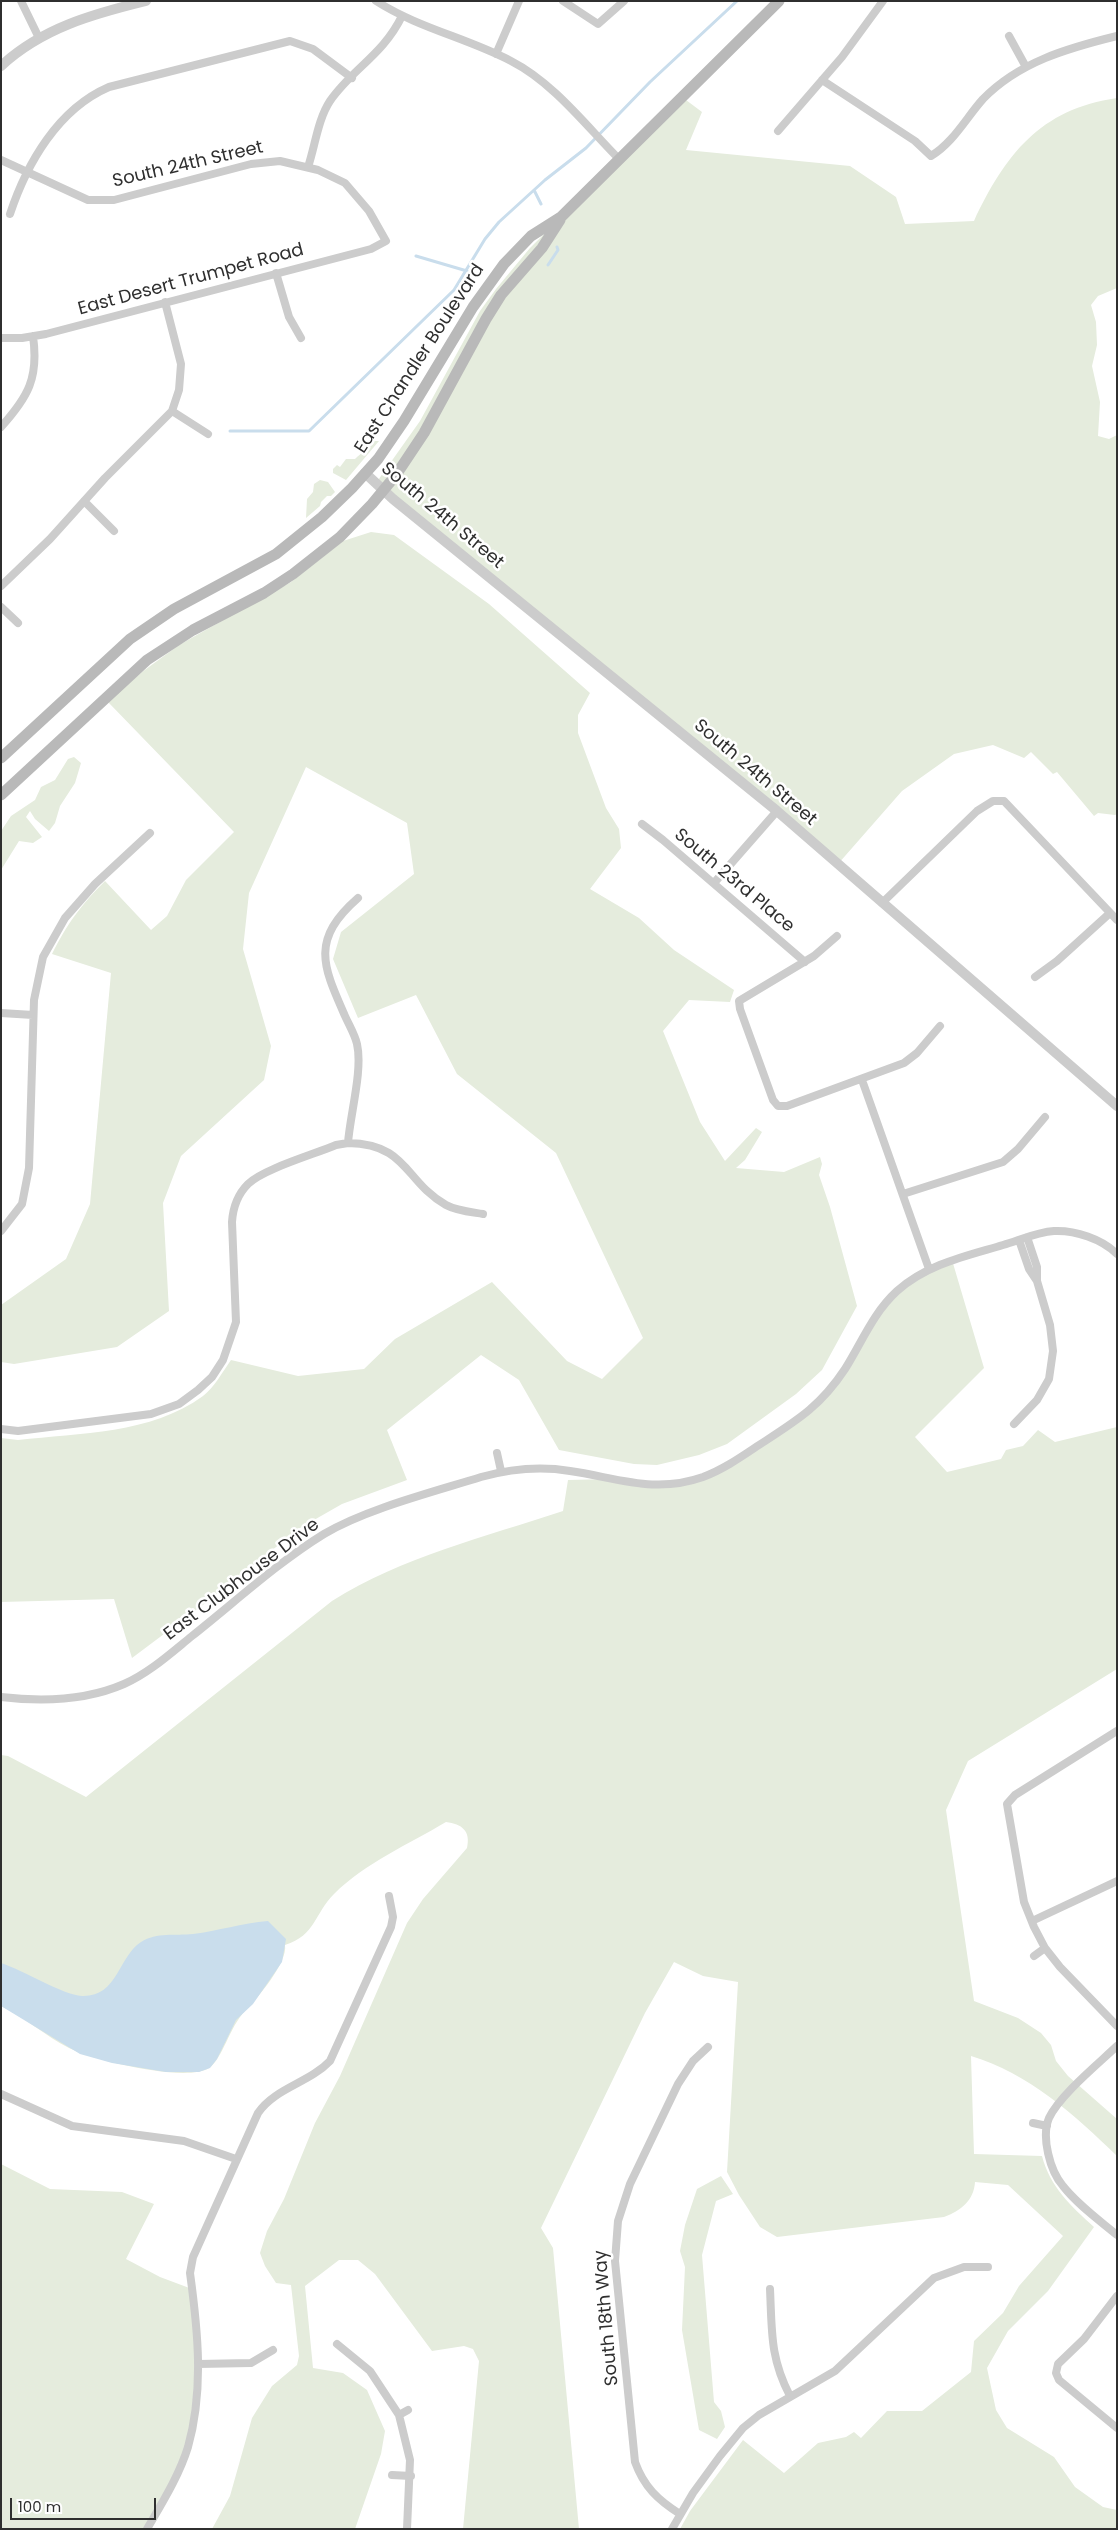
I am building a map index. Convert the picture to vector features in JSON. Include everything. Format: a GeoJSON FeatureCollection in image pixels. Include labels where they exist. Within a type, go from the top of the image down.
{"type":"FeatureCollection","features":[{"type":"Feature","properties":{"kind":"main road","name":"East Chandler Boulevard"},"geometry":{"type":"LineString","coordinates":[[1,795],[148,660],[193,630],[264,593],[293,574],[340,537],[396,475],[424,433],[496,303],[542,248],[562,217],[779,1]]}},
{"type":"Feature","properties":{"kind":"main road","name":"East Chandler Boulevard"},"geometry":{"type":"LineString","coordinates":[[1,758],[130,639],[174,609],[276,554],[322,517],[365,473],[404,421],[473,307],[504,264],[531,236],[562,217]]}},
{"type":"Feature","properties":{"kind":"street"},"geometry":{"type":"LineString","coordinates":[[20,1],[38,38]]}},
{"type":"Feature","properties":{"kind":"street"},"geometry":{"type":"LineString","coordinates":[[1,66],[38,38],[71,22],[146,1]]}},
{"type":"Feature","properties":{"kind":"street"},"geometry":{"type":"LineString","coordinates":[[376,1],[402,16],[496,54],[533,74],[620,160]]}},
{"type":"Feature","properties":{"kind":"street"},"geometry":{"type":"LineString","coordinates":[[496,54],[519,1]]}},
{"type":"Feature","properties":{"kind":"street"},"geometry":{"type":"LineString","coordinates":[[563,1],[598,24],[624,1]]}},
{"type":"Feature","properties":{"kind":"street"},"geometry":{"type":"LineString","coordinates":[[778,131],[822,80],[883,1]]}},
{"type":"Feature","properties":{"kind":"street"},"geometry":{"type":"LineString","coordinates":[[308,166],[326,108],[381,49],[402,16]]}},
{"type":"Feature","properties":{"kind":"street"},"geometry":{"type":"LineString","coordinates":[[1009,36],[1026,67]]}},
{"type":"Feature","properties":{"kind":"street"},"geometry":{"type":"LineString","coordinates":[[822,80],[915,141],[931,156],[947,144],[973,110],[992,90],[1026,67],[1070,48],[1117,36]]}},
{"type":"Feature","properties":{"kind":"street"},"geometry":{"type":"LineString","coordinates":[[10,214],[27,173],[51,132],[88,98],[109,87],[290,41],[313,49],[352,78]]}},
{"type":"Feature","properties":{"kind":"street","name":"South 24th Street"},"geometry":{"type":"LineString","coordinates":[[1,160],[88,200],[104,202],[266,162],[280,161],[308,166],[345,183],[370,211],[386,241]]}},
{"type":"Feature","properties":{"kind":"street","name":"East Desert Trumpet Road"},"geometry":{"type":"LineString","coordinates":[[1,338],[33,336],[371,249],[386,241]]}},
{"type":"Feature","properties":{"kind":"street"},"geometry":{"type":"LineString","coordinates":[[276,273],[289,317],[301,338]]}},
{"type":"Feature","properties":{"kind":"street"},"geometry":{"type":"LineString","coordinates":[[1,586],[50,539],[84,500],[172,411],[179,390],[181,364],[165,302]]}},
{"type":"Feature","properties":{"kind":"street"},"geometry":{"type":"LineString","coordinates":[[1,427],[24,400],[31,384],[35,359],[33,336]]}},
{"type":"Feature","properties":{"kind":"street"},"geometry":{"type":"LineString","coordinates":[[172,411],[208,434]]}},
{"type":"Feature","properties":{"kind":"street","name":"South 24th Street"},"geometry":{"type":"LineString","coordinates":[[365,473],[383,490],[777,811],[1117,1106]]}},
{"type":"Feature","properties":{"kind":"street"},"geometry":{"type":"LineString","coordinates":[[84,500],[114,531]]}},
{"type":"Feature","properties":{"kind":"street"},"geometry":{"type":"LineString","coordinates":[[1,607],[18,624]]}},
{"type":"Feature","properties":{"kind":"street"},"geometry":{"type":"LineString","coordinates":[[882,904],[977,811],[993,801],[1004,801],[1117,920]]}},
{"type":"Feature","properties":{"kind":"street"},"geometry":{"type":"LineString","coordinates":[[714,883],[777,811]]}},
{"type":"Feature","properties":{"kind":"street","name":"South 23rd Place"},"geometry":{"type":"LineString","coordinates":[[642,824],[714,883],[804,962]]}},
{"type":"Feature","properties":{"kind":"street"},"geometry":{"type":"LineString","coordinates":[[1,1231],[22,1204],[29,1168],[33,1015],[38,973],[56,932],[94,884],[150,833]]}},
{"type":"Feature","properties":{"kind":"street"},"geometry":{"type":"LineString","coordinates":[[348,1143],[358,1060],[357,1044],[327,975],[325,958],[326,944],[338,915],[358,898]]}},
{"type":"Feature","properties":{"kind":"street"},"geometry":{"type":"LineString","coordinates":[[1036,977],[1057,962],[1110,913]]}},
{"type":"Feature","properties":{"kind":"street"},"geometry":{"type":"LineString","coordinates":[[837,936],[824,949],[746,995],[740,1001],[740,1009],[766,1082],[778,1106],[787,1106],[904,1063],[917,1053],[940,1026]]}},
{"type":"Feature","properties":{"kind":"street"},"geometry":{"type":"LineString","coordinates":[[1,1013],[33,1015]]}},
{"type":"Feature","properties":{"kind":"street"},"geometry":{"type":"LineString","coordinates":[[862,1080],[929,1269]]}},
{"type":"Feature","properties":{"kind":"street"},"geometry":{"type":"LineString","coordinates":[[903,1194],[1003,1162],[1018,1149],[1045,1117]]}},
{"type":"Feature","properties":{"kind":"street"},"geometry":{"type":"LineString","coordinates":[[1,1429],[18,1431],[150,1414],[180,1404],[212,1377],[223,1360],[236,1322],[233,1209],[237,1199],[249,1183],[262,1175],[336,1145],[348,1143],[380,1147],[396,1156],[433,1197],[448,1206],[484,1214]]}},
{"type":"Feature","properties":{"kind":"street","name":"East Clubhouse Drive"},"geometry":{"type":"LineString","coordinates":[[1,1697],[26,1700],[60,1700],[124,1684],[143,1674],[292,1556],[325,1534],[347,1522],[380,1510],[502,1471],[545,1468],[569,1470],[632,1484],[653,1486],[680,1483],[727,1466],[797,1422],[818,1404],[845,1368],[875,1315],[897,1291],[929,1269],[1019,1240],[1054,1231],[1068,1232],[1094,1240],[1117,1254]]}},
{"type":"Feature","properties":{"kind":"street"},"geometry":{"type":"LineString","coordinates":[[1014,1424],[1037,1400],[1049,1378],[1053,1341],[1037,1281],[1038,1267],[1028,1238]]}},
{"type":"Feature","properties":{"kind":"street"},"geometry":{"type":"LineString","coordinates":[[1019,1240],[1029,1270],[1037,1281]]}},
{"type":"Feature","properties":{"kind":"street"},"geometry":{"type":"LineString","coordinates":[[1029,1270],[1038,1267]]}},
{"type":"Feature","properties":{"kind":"street"},"geometry":{"type":"LineString","coordinates":[[497,1453],[502,1471]]}},
{"type":"Feature","properties":{"kind":"street"},"geometry":{"type":"LineString","coordinates":[[1117,1731],[1015,1795],[1007,1804],[1024,1902],[1045,1948],[1060,1967],[1117,2026]]}},
{"type":"Feature","properties":{"kind":"street"},"geometry":{"type":"LineString","coordinates":[[1032,1921],[1117,1881]]}},
{"type":"Feature","properties":{"kind":"street"},"geometry":{"type":"LineString","coordinates":[[147,2529],[172,2485],[188,2447],[197,2394],[198,2364],[191,2266],[236,2159],[264,2104],[314,2075],[330,2061],[391,1927],[393,1917],[389,1896]]}},
{"type":"Feature","properties":{"kind":"street"},"geometry":{"type":"LineString","coordinates":[[1034,1956],[1045,1948]]}},
{"type":"Feature","properties":{"kind":"street"},"geometry":{"type":"LineString","coordinates":[[1117,2046],[1072,2089],[1050,2116],[1047,2126],[1048,2151],[1062,2185],[1117,2235]]}},
{"type":"Feature","properties":{"kind":"street","name":"South 18th Way"},"geometry":{"type":"LineString","coordinates":[[680,2514],[661,2502],[650,2490],[635,2462],[615,2246],[619,2215],[630,2184],[685,2070],[708,2047]]}},
{"type":"Feature","properties":{"kind":"street"},"geometry":{"type":"LineString","coordinates":[[1,2094],[72,2126],[184,2141],[236,2159]]}},
{"type":"Feature","properties":{"kind":"street"},"geometry":{"type":"LineString","coordinates":[[1033,2123],[1047,2126]]}},
{"type":"Feature","properties":{"kind":"street"},"geometry":{"type":"LineString","coordinates":[[672,2529],[680,2514],[720,2456],[744,2428],[759,2415],[835,2370],[934,2278],[964,2268],[988,2267]]}},
{"type":"Feature","properties":{"kind":"street"},"geometry":{"type":"LineString","coordinates":[[770,2289],[773,2355],[790,2396]]}},
{"type":"Feature","properties":{"kind":"street"},"geometry":{"type":"LineString","coordinates":[[1117,2296],[1084,2339],[1058,2364],[1056,2373],[1059,2380],[1117,2428]]}},
{"type":"Feature","properties":{"kind":"street"},"geometry":{"type":"LineString","coordinates":[[337,2344],[370,2371],[399,2415],[407,2439],[411,2476],[407,2529]]}},
{"type":"Feature","properties":{"kind":"street"},"geometry":{"type":"LineString","coordinates":[[198,2364],[252,2363],[274,2350]]}},
{"type":"Feature","properties":{"kind":"street"},"geometry":{"type":"LineString","coordinates":[[399,2415],[408,2410]]}},
{"type":"Feature","properties":{"kind":"street"},"geometry":{"type":"LineString","coordinates":[[392,2475],[411,2476]]}},
{"type":"Feature","properties":{"kind":"green space"},"geometry":{"type":"Polygon","coordinates":[[[682,97],[702,112],[686,150],[850,166],[896,197],[905,224],[974,221],[999,175],[1028,139],[1046,124],[1067,113],[1090,104],[1117,98],[1117,288],[1098,296],[1091,305],[1096,322],[1097,345],[1092,366],[1100,402],[1098,436],[1109,439],[1117,435],[1117,814],[1098,813],[1094,816],[1057,772],[1053,774],[1031,752],[1024,758],[993,745],[954,754],[902,791],[838,864],[376,483],[420,421],[480,311],[496,289],[530,248],[682,97]]]}},
{"type":"Feature","properties":{"kind":"green space"},"geometry":{"type":"Polygon","coordinates":[[[373,441],[379,441],[346,480],[333,473],[333,469],[337,465],[340,467],[346,459],[355,459],[373,441]]]}},
{"type":"Feature","properties":{"kind":"green space"},"geometry":{"type":"Polygon","coordinates":[[[320,480],[328,482],[335,492],[331,496],[327,496],[320,506],[306,518],[307,499],[313,492],[314,484],[320,480]]]}},
{"type":"Feature","properties":{"kind":"green space"},"geometry":{"type":"Polygon","coordinates":[[[371,532],[394,535],[489,604],[590,693],[578,715],[578,733],[606,808],[619,829],[621,848],[590,889],[639,918],[674,950],[734,990],[730,1002],[689,1000],[663,1031],[700,1122],[725,1161],[756,1128],[762,1132],[745,1160],[736,1168],[784,1172],[820,1157],[822,1164],[819,1175],[830,1207],[857,1306],[822,1370],[796,1394],[727,1444],[699,1455],[657,1465],[634,1464],[559,1450],[519,1380],[481,1355],[387,1430],[407,1480],[342,1504],[300,1528],[132,1658],[114,1599],[1,1602],[1,1438],[18,1440],[114,1430],[161,1418],[183,1409],[207,1393],[231,1360],[298,1376],[364,1369],[395,1339],[492,1282],[567,1361],[602,1379],[643,1338],[556,1153],[457,1074],[416,995],[358,1018],[333,959],[341,932],[414,874],[407,823],[306,767],[249,893],[243,949],[271,1046],[264,1080],[181,1156],[163,1203],[169,1311],[117,1347],[14,1364],[1,1362],[1,1305],[66,1259],[90,1204],[111,973],[52,954],[75,915],[105,881],[151,930],[167,916],[186,880],[234,832],[108,702],[142,672],[179,645],[291,582],[343,541],[371,532]]]}},
{"type":"Feature","properties":{"kind":"green space"},"geometry":{"type":"Polygon","coordinates":[[[74,757],[81,763],[75,783],[60,806],[55,823],[49,831],[35,819],[30,811],[26,817],[42,837],[33,843],[19,841],[1,870],[1,831],[11,816],[35,800],[41,787],[55,780],[68,759],[74,757]]]}},
{"type":"Feature","properties":{"kind":"green space"},"geometry":{"type":"Polygon","coordinates":[[[952,1260],[984,1368],[915,1437],[947,1472],[1001,1459],[1006,1450],[1023,1446],[1038,1430],[1055,1442],[1117,1427],[1117,1669],[968,1761],[946,1810],[974,2001],[1018,2018],[1041,2033],[1051,2045],[1056,2061],[1068,2076],[1117,2119],[1117,2156],[1050,2097],[1012,2073],[992,2063],[971,2056],[974,2154],[1042,2156],[1056,2187],[1094,2227],[1048,2291],[1008,2331],[987,2368],[996,2410],[1007,2428],[1054,2457],[1075,2487],[1103,2507],[1117,2510],[1117,2529],[680,2529],[690,2511],[743,2440],[784,2473],[818,2443],[846,2437],[854,2432],[861,2438],[887,2411],[922,2411],[971,2372],[974,2341],[1003,2313],[1019,2286],[1063,2236],[1008,2185],[975,2182],[972,2194],[966,2204],[956,2212],[944,2217],[777,2237],[760,2227],[739,2195],[727,2172],[738,1982],[703,1976],[674,1962],[645,2013],[541,2228],[553,2248],[579,2529],[463,2529],[479,2361],[473,2349],[464,2346],[432,2351],[375,2274],[358,2260],[339,2260],[305,2286],[313,2368],[343,2373],[367,2390],[385,2431],[381,2454],[355,2529],[212,2529],[230,2496],[252,2418],[272,2386],[297,2365],[299,2356],[291,2285],[276,2283],[265,2266],[260,2253],[267,2231],[284,2199],[315,2123],[340,2076],[407,1923],[423,1899],[467,1848],[468,1837],[464,1829],[446,1822],[373,1863],[346,1883],[327,1902],[309,1930],[295,1941],[285,1945],[285,1952],[277,1970],[264,1989],[240,2017],[218,2058],[209,2068],[197,2072],[181,2073],[139,2068],[118,2064],[69,2048],[1,2006],[1,1755],[8,1756],[86,1797],[332,1601],[359,1586],[387,1572],[444,1549],[563,1511],[568,1480],[610,1479],[653,1486],[703,1477],[818,1405],[897,1291],[952,1260]]]}},
{"type":"Feature","properties":{"kind":"green space"},"geometry":{"type":"Polygon","coordinates":[[[1,2164],[50,2189],[122,2192],[154,2204],[126,2259],[160,2277],[192,2289],[198,2352],[188,2447],[147,2529],[1,2529],[1,2164]]]}},
{"type":"Feature","properties":{"kind":"green space"},"geometry":{"type":"Polygon","coordinates":[[[721,2176],[733,2194],[716,2201],[702,2255],[714,2402],[721,2411],[725,2427],[717,2439],[699,2430],[682,2330],[685,2267],[680,2251],[685,2225],[697,2189],[721,2176]]]}},
{"type":"Feature","properties":{"kind":"water"},"geometry":{"type":"Polygon","coordinates":[[[268,1921],[286,1939],[282,1962],[253,2004],[236,2020],[217,2059],[210,2068],[199,2072],[166,2072],[112,2063],[80,2054],[1,2006],[1,1963],[74,1995],[94,1995],[110,1983],[133,1949],[147,1939],[160,1936],[202,1933],[268,1921]]]}},
{"type":"Feature","properties":{"kind":"waterway"},"geometry":{"type":"LineString","coordinates":[[230,431],[309,431],[454,290],[485,239],[499,222],[545,180],[586,148],[650,82],[737,1]]}},
{"type":"Feature","properties":{"kind":"waterway"},"geometry":{"type":"LineString","coordinates":[[534,190],[541,204]]}},
{"type":"Feature","properties":{"kind":"waterway"},"geometry":{"type":"LineString","coordinates":[[548,265],[558,250],[557,247]]}},
{"type":"Feature","properties":{"kind":"waterway"},"geometry":{"type":"LineString","coordinates":[[416,256],[467,271]]}}]}
